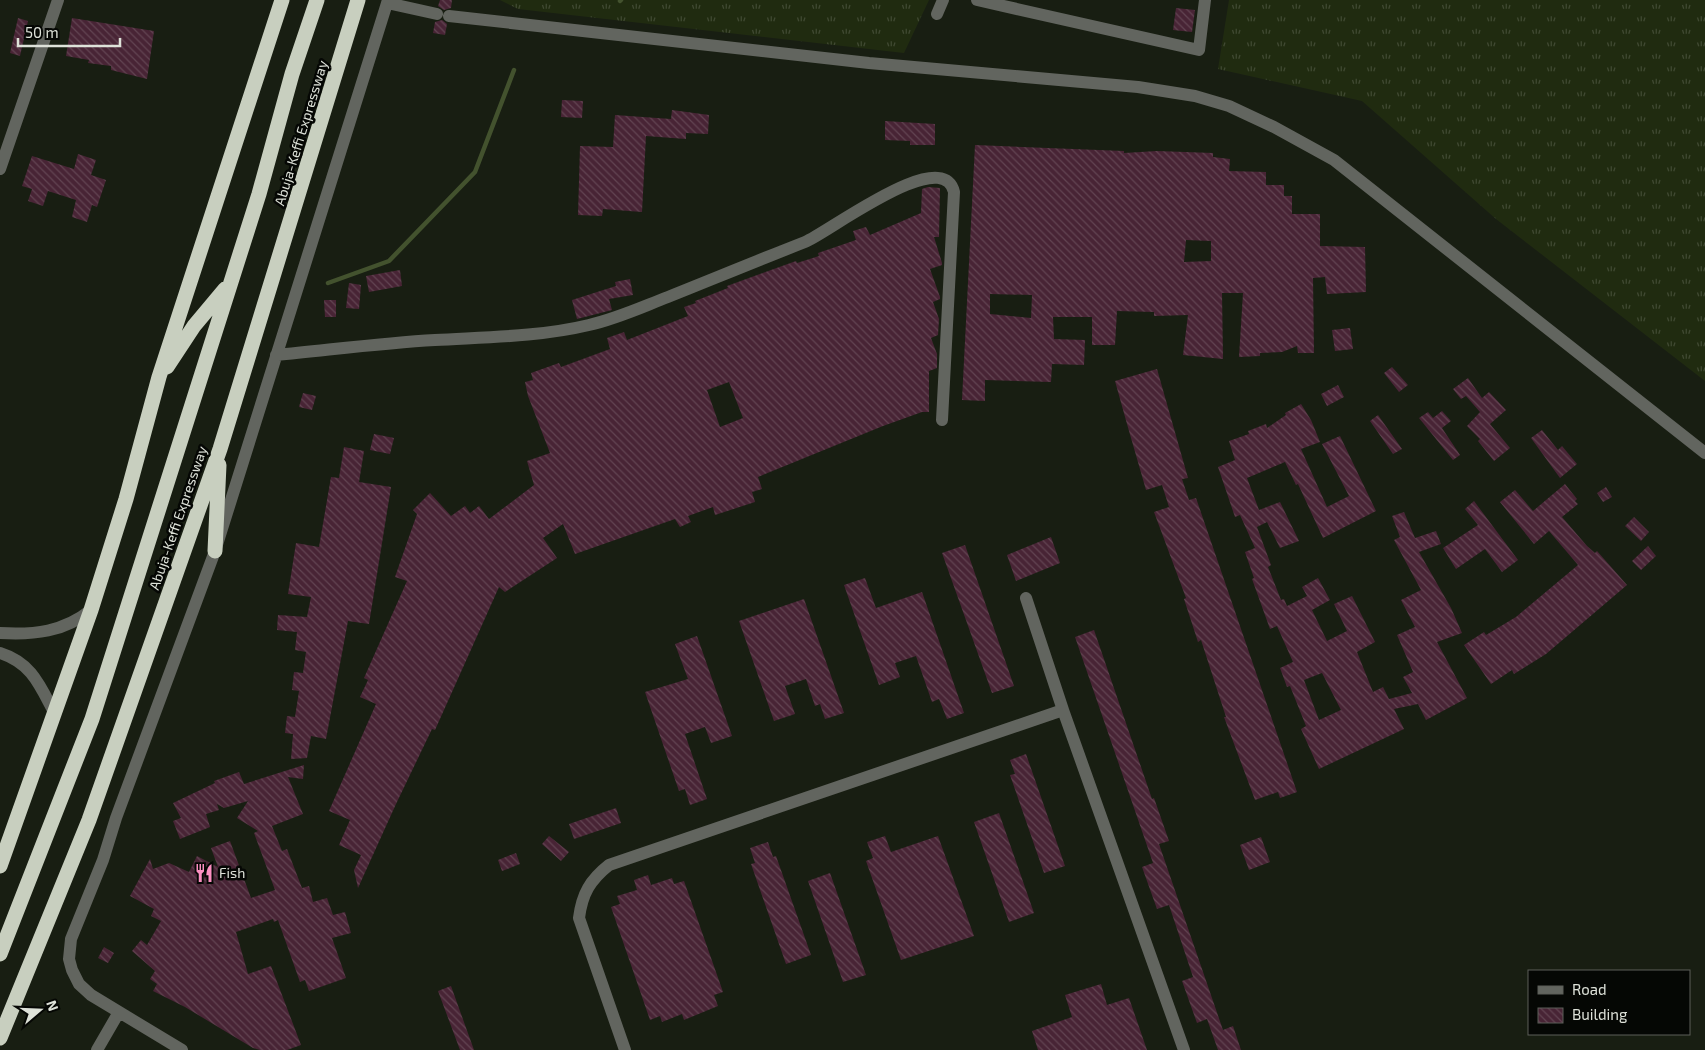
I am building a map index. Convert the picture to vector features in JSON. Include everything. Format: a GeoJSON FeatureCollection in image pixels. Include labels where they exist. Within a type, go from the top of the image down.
{"type":"FeatureCollection","features":[{"type":"Feature","properties":{"kind":"highway"},"geometry":{"type":"LineString","coordinates":[[0,866],[90,610],[126,499],[159,377],[282,0]]}},
{"type":"Feature","properties":{"kind":"highway","name":"Abuja-Keffi Expressway"},"geometry":{"type":"LineString","coordinates":[[0,954],[92,719],[317,0]]}},
{"type":"Feature","properties":{"kind":"highway","name":"Abuja-Keffi Expressway"},"geometry":{"type":"LineString","coordinates":[[0,1038],[89,820],[220,449],[358,0]]}},
{"type":"Feature","properties":{"kind":"highway"},"geometry":{"type":"LineString","coordinates":[[159,377],[194,326],[230,282]]}},
{"type":"Feature","properties":{"kind":"highway"},"geometry":{"type":"LineString","coordinates":[[215,551],[220,449]]}},
{"type":"Feature","properties":{"kind":"street"},"geometry":{"type":"LineString","coordinates":[[0,170],[58,0]]}},
{"type":"Feature","properties":{"kind":"street"},"geometry":{"type":"LineString","coordinates":[[937,14],[943,0]]}},
{"type":"Feature","properties":{"kind":"street"},"geometry":{"type":"LineString","coordinates":[[978,0],[1199,50],[1205,0]]}},
{"type":"Feature","properties":{"kind":"street"},"geometry":{"type":"LineString","coordinates":[[182,1050],[119,1012],[79,984],[69,959],[71,939],[103,860],[116,818],[215,551],[387,1],[443,15],[859,62],[1138,87],[1195,96],[1229,106],[1274,126],[1334,160],[1705,453]]}},
{"type":"Feature","properties":{"kind":"street"},"geometry":{"type":"LineString","coordinates":[[276,355],[405,342],[554,331],[590,325],[647,305],[809,240],[909,183],[933,178],[946,179],[952,184],[954,192],[942,420]]}},
{"type":"Feature","properties":{"kind":"street"},"geometry":{"type":"LineString","coordinates":[[1026,598],[1063,710],[1184,1050]]}},
{"type":"Feature","properties":{"kind":"street"},"geometry":{"type":"LineString","coordinates":[[0,633],[35,634],[59,628],[76,622],[90,610]]}},
{"type":"Feature","properties":{"kind":"street"},"geometry":{"type":"LineString","coordinates":[[0,653],[15,657],[31,671],[55,714]]}},
{"type":"Feature","properties":{"kind":"street"},"geometry":{"type":"LineString","coordinates":[[625,1050],[579,918],[582,900],[587,887],[609,865],[1063,710]]}},
{"type":"Feature","properties":{"kind":"street"},"geometry":{"type":"LineString","coordinates":[[97,1050],[119,1012]]}},
{"type":"Feature","properties":{"kind":"green space"},"geometry":{"type":"Polygon","coordinates":[[[500,0],[929,0],[904,53],[518,9],[500,0]]]}},
{"type":"Feature","properties":{"kind":"green space"},"geometry":{"type":"Polygon","coordinates":[[[1229,0],[1705,0],[1705,381],[1496,219],[1362,101],[1218,69],[1229,0]]]}},
{"type":"Feature","properties":{"kind":"building"},"geometry":{"type":"Polygon","coordinates":[[[440,0],[452,0],[451,8],[444,10],[438,6],[440,0]]]}},
{"type":"Feature","properties":{"kind":"building"},"geometry":{"type":"Polygon","coordinates":[[[1176,8],[1195,10],[1192,32],[1173,30],[1176,8]]]}},
{"type":"Feature","properties":{"kind":"building"},"geometry":{"type":"Polygon","coordinates":[[[18,18],[28,21],[20,56],[10,53],[18,18]]]}},
{"type":"Feature","properties":{"kind":"building"},"geometry":{"type":"Polygon","coordinates":[[[72,18],[154,31],[147,79],[111,70],[111,66],[88,63],[89,60],[66,56],[72,18]]]}},
{"type":"Feature","properties":{"kind":"building"},"geometry":{"type":"Polygon","coordinates":[[[442,20],[447,24],[445,35],[433,33],[435,22],[442,20]]]}},
{"type":"Feature","properties":{"kind":"building"},"geometry":{"type":"Polygon","coordinates":[[[562,100],[583,101],[582,118],[561,117],[562,100]]]}},
{"type":"Feature","properties":{"kind":"building"},"geometry":{"type":"Polygon","coordinates":[[[672,110],[709,115],[708,134],[686,133],[686,139],[646,136],[642,212],[603,209],[602,216],[578,215],[580,146],[613,147],[615,115],[671,119],[672,110]]]}},
{"type":"Feature","properties":{"kind":"building"},"geometry":{"type":"Polygon","coordinates":[[[885,121],[935,124],[935,145],[910,145],[910,141],[885,140],[885,121]]]}},
{"type":"Feature","properties":{"kind":"building"},"geometry":{"type":"Polygon","coordinates":[[[975,145],[1124,151],[1124,153],[1157,151],[1213,153],[1213,157],[1230,159],[1229,171],[1266,172],[1266,185],[1284,185],[1284,196],[1292,196],[1292,214],[1320,214],[1320,246],[1365,247],[1366,292],[1327,294],[1325,277],[1313,278],[1314,353],[1298,353],[1297,346],[1282,352],[1260,353],[1260,356],[1239,357],[1243,293],[1222,293],[1223,359],[1183,355],[1188,315],[1154,316],[1154,312],[1117,311],[1115,345],[1092,345],[1092,317],[1053,317],[1054,339],[1085,340],[1084,365],[1052,364],[1051,382],[985,380],[985,401],[962,400],[975,145]],[[1186,240],[1184,262],[1211,261],[1211,241],[1186,240]],[[990,294],[990,314],[1031,318],[1032,295],[990,294]]]}},
{"type":"Feature","properties":{"kind":"building"},"geometry":{"type":"Polygon","coordinates":[[[78,154],[96,160],[91,175],[106,180],[97,207],[92,205],[87,222],[72,217],[76,200],[48,191],[43,206],[28,201],[32,189],[22,186],[32,156],[74,169],[78,154]]]}},
{"type":"Feature","properties":{"kind":"building"},"geometry":{"type":"Polygon","coordinates":[[[928,187],[940,188],[939,237],[934,237],[942,265],[930,269],[940,299],[933,302],[939,319],[938,335],[931,338],[937,354],[937,368],[929,371],[929,412],[922,412],[883,426],[758,477],[762,489],[752,492],[755,502],[715,515],[713,507],[688,516],[691,522],[680,527],[675,519],[575,554],[563,524],[543,538],[557,558],[505,592],[499,587],[435,730],[432,729],[358,888],[354,870],[361,855],[339,845],[350,820],[329,811],[376,704],[360,697],[368,680],[364,678],[407,581],[395,577],[417,514],[413,510],[430,493],[451,516],[465,506],[470,513],[479,506],[489,519],[534,485],[527,461],[550,453],[528,396],[525,382],[533,380],[531,373],[559,363],[561,367],[610,349],[607,338],[624,332],[627,340],[688,316],[684,307],[696,303],[695,301],[728,288],[727,286],[796,261],[797,263],[819,256],[818,253],[856,240],[853,231],[866,227],[870,235],[921,213],[922,189],[928,187]],[[729,382],[707,390],[720,427],[743,418],[729,382]]]}},
{"type":"Feature","properties":{"kind":"building"},"geometry":{"type":"Polygon","coordinates":[[[400,270],[402,286],[369,292],[366,276],[400,270]]]}},
{"type":"Feature","properties":{"kind":"building"},"geometry":{"type":"Polygon","coordinates":[[[630,279],[633,295],[609,299],[612,310],[577,319],[572,300],[616,286],[615,282],[630,279]]]}},
{"type":"Feature","properties":{"kind":"building"},"geometry":{"type":"Polygon","coordinates":[[[349,283],[361,285],[359,309],[346,308],[349,283]]]}},
{"type":"Feature","properties":{"kind":"building"},"geometry":{"type":"Polygon","coordinates":[[[324,300],[336,300],[336,317],[325,317],[324,300]]]}},
{"type":"Feature","properties":{"kind":"building"},"geometry":{"type":"Polygon","coordinates":[[[1350,328],[1353,349],[1335,351],[1332,330],[1350,328]]]}},
{"type":"Feature","properties":{"kind":"building"},"geometry":{"type":"Polygon","coordinates":[[[1392,367],[1408,385],[1399,392],[1384,373],[1392,367]]]}},
{"type":"Feature","properties":{"kind":"building"},"geometry":{"type":"Polygon","coordinates":[[[1157,369],[1188,478],[1182,479],[1189,500],[1196,498],[1297,792],[1280,798],[1278,792],[1255,800],[1224,717],[1226,717],[1201,640],[1198,642],[1184,599],[1186,598],[1154,512],[1169,507],[1162,485],[1146,490],[1127,424],[1115,381],[1157,369]]]}},
{"type":"Feature","properties":{"kind":"building"},"geometry":{"type":"Polygon","coordinates":[[[1468,378],[1482,398],[1489,392],[1506,410],[1490,424],[1510,448],[1494,461],[1478,441],[1480,439],[1467,426],[1480,412],[1466,396],[1461,399],[1453,389],[1468,378]]]}},
{"type":"Feature","properties":{"kind":"building"},"geometry":{"type":"Polygon","coordinates":[[[1338,385],[1344,397],[1327,406],[1321,394],[1338,385]]]}},
{"type":"Feature","properties":{"kind":"building"},"geometry":{"type":"Polygon","coordinates":[[[303,393],[316,396],[312,410],[299,407],[303,393]]]}},
{"type":"Feature","properties":{"kind":"building"},"geometry":{"type":"Polygon","coordinates":[[[1301,404],[1311,420],[1320,442],[1301,449],[1327,507],[1349,496],[1322,444],[1340,436],[1376,511],[1323,538],[1298,484],[1296,485],[1285,462],[1247,478],[1259,510],[1280,502],[1299,541],[1280,548],[1267,522],[1257,527],[1271,565],[1268,567],[1281,600],[1284,599],[1287,606],[1307,596],[1302,587],[1318,578],[1330,600],[1312,610],[1327,641],[1347,631],[1334,604],[1352,596],[1375,642],[1357,652],[1373,692],[1383,687],[1389,699],[1412,693],[1403,677],[1413,672],[1397,635],[1415,627],[1401,600],[1421,590],[1394,540],[1400,537],[1392,516],[1404,512],[1415,538],[1436,531],[1441,544],[1419,552],[1451,608],[1462,633],[1437,642],[1467,698],[1426,720],[1418,704],[1394,709],[1404,729],[1319,769],[1301,729],[1306,726],[1290,686],[1287,687],[1280,668],[1293,662],[1277,626],[1270,629],[1252,579],[1254,578],[1245,552],[1255,548],[1240,515],[1235,517],[1218,467],[1235,460],[1229,441],[1249,434],[1248,431],[1266,424],[1267,428],[1286,415],[1285,413],[1301,404]],[[1322,673],[1304,680],[1319,720],[1341,710],[1322,673]]]}},
{"type":"Feature","properties":{"kind":"building"},"geometry":{"type":"Polygon","coordinates":[[[1442,411],[1451,421],[1442,428],[1460,455],[1453,460],[1419,418],[1428,412],[1433,418],[1442,411]]]}},
{"type":"Feature","properties":{"kind":"building"},"geometry":{"type":"Polygon","coordinates":[[[1378,415],[1402,449],[1393,454],[1370,421],[1378,415]]]}},
{"type":"Feature","properties":{"kind":"building"},"geometry":{"type":"Polygon","coordinates":[[[1542,430],[1558,450],[1562,446],[1577,464],[1560,478],[1531,438],[1542,430]]]}},
{"type":"Feature","properties":{"kind":"building"},"geometry":{"type":"Polygon","coordinates":[[[374,434],[394,438],[390,454],[370,450],[374,434]]]}},
{"type":"Feature","properties":{"kind":"building"},"geometry":{"type":"Polygon","coordinates":[[[344,447],[364,451],[359,482],[391,487],[369,624],[348,621],[326,739],[311,736],[307,758],[291,759],[293,734],[285,733],[287,716],[295,717],[299,691],[292,690],[294,672],[303,673],[306,652],[295,650],[297,632],[277,630],[278,615],[307,617],[311,597],[288,594],[296,543],[319,547],[331,477],[339,478],[344,447]]]}},
{"type":"Feature","properties":{"kind":"building"},"geometry":{"type":"Polygon","coordinates":[[[1565,484],[1577,499],[1575,501],[1578,504],[1562,517],[1587,546],[1595,553],[1597,551],[1627,585],[1546,654],[1514,674],[1512,670],[1491,684],[1464,645],[1484,632],[1486,635],[1516,617],[1578,565],[1549,531],[1534,544],[1500,502],[1515,490],[1533,511],[1565,484]]]}},
{"type":"Feature","properties":{"kind":"building"},"geometry":{"type":"Polygon","coordinates":[[[1606,487],[1612,497],[1603,502],[1597,493],[1606,487]]]}},
{"type":"Feature","properties":{"kind":"building"},"geometry":{"type":"Polygon","coordinates":[[[1474,501],[1518,560],[1502,572],[1485,549],[1456,569],[1443,548],[1478,525],[1465,509],[1474,501]]]}},
{"type":"Feature","properties":{"kind":"building"},"geometry":{"type":"Polygon","coordinates":[[[1634,517],[1649,532],[1641,541],[1625,526],[1634,517]]]}},
{"type":"Feature","properties":{"kind":"building"},"geometry":{"type":"Polygon","coordinates":[[[1051,537],[1060,563],[1016,581],[1007,555],[1051,537]]]}},
{"type":"Feature","properties":{"kind":"building"},"geometry":{"type":"Polygon","coordinates":[[[965,545],[1014,686],[992,693],[942,553],[965,545]]]}},
{"type":"Feature","properties":{"kind":"building"},"geometry":{"type":"Polygon","coordinates":[[[1648,546],[1656,556],[1641,570],[1632,561],[1648,546]]]}},
{"type":"Feature","properties":{"kind":"building"},"geometry":{"type":"Polygon","coordinates":[[[865,578],[876,608],[922,592],[964,713],[947,719],[939,699],[932,702],[916,656],[895,663],[900,677],[879,685],[844,585],[865,578]]]}},
{"type":"Feature","properties":{"kind":"building"},"geometry":{"type":"Polygon","coordinates":[[[804,599],[844,713],[825,719],[820,704],[815,706],[806,679],[785,686],[795,714],[774,721],[739,621],[804,599]]]}},
{"type":"Feature","properties":{"kind":"building"},"geometry":{"type":"Polygon","coordinates":[[[1094,630],[1152,799],[1154,798],[1169,841],[1159,844],[1223,1030],[1233,1026],[1241,1050],[1218,1050],[1207,1019],[1197,1023],[1182,981],[1193,977],[1169,905],[1157,909],[1142,867],[1153,863],[1075,637],[1094,630]]]}},
{"type":"Feature","properties":{"kind":"building"},"geometry":{"type":"Polygon","coordinates":[[[697,636],[732,736],[711,743],[705,727],[685,734],[707,799],[690,805],[685,789],[679,791],[645,692],[688,679],[675,644],[697,636]]]}},
{"type":"Feature","properties":{"kind":"building"},"geometry":{"type":"Polygon","coordinates":[[[1026,754],[1065,866],[1044,873],[1010,775],[1015,774],[1010,760],[1026,754]]]}},
{"type":"Feature","properties":{"kind":"building"},"geometry":{"type":"Polygon","coordinates":[[[304,765],[303,779],[288,777],[303,814],[272,826],[282,851],[287,849],[302,888],[309,886],[313,902],[327,898],[333,915],[345,912],[351,933],[332,938],[346,978],[309,991],[305,980],[300,982],[278,920],[274,922],[273,919],[236,932],[248,974],[271,966],[301,1045],[287,1050],[260,1050],[253,1048],[185,1007],[153,991],[157,984],[150,979],[155,971],[132,951],[141,940],[147,945],[161,921],[151,916],[154,909],[130,896],[150,859],[153,869],[169,863],[189,872],[197,856],[218,867],[211,848],[230,841],[251,898],[275,890],[254,833],[258,831],[237,818],[248,801],[224,808],[217,804],[219,810],[206,814],[210,827],[180,839],[173,821],[181,818],[173,803],[215,783],[214,781],[239,772],[244,784],[304,765]]]}},
{"type":"Feature","properties":{"kind":"building"},"geometry":{"type":"Polygon","coordinates":[[[616,808],[621,823],[574,839],[569,824],[616,808]]]}},
{"type":"Feature","properties":{"kind":"building"},"geometry":{"type":"Polygon","coordinates":[[[999,813],[1034,913],[1009,922],[974,822],[999,813]]]}},
{"type":"Feature","properties":{"kind":"building"},"geometry":{"type":"Polygon","coordinates":[[[549,836],[569,852],[561,861],[542,844],[549,836]]]}},
{"type":"Feature","properties":{"kind":"building"},"geometry":{"type":"Polygon","coordinates":[[[885,836],[891,852],[938,836],[974,936],[901,960],[866,861],[873,858],[867,842],[885,836]]]}},
{"type":"Feature","properties":{"kind":"building"},"geometry":{"type":"Polygon","coordinates":[[[1261,837],[1270,862],[1249,870],[1240,845],[1261,837]]]}},
{"type":"Feature","properties":{"kind":"building"},"geometry":{"type":"Polygon","coordinates":[[[768,842],[773,857],[776,856],[811,955],[786,964],[751,864],[755,863],[750,848],[768,842]]]}},
{"type":"Feature","properties":{"kind":"building"},"geometry":{"type":"Polygon","coordinates":[[[516,853],[520,864],[502,871],[498,860],[516,853]]]}},
{"type":"Feature","properties":{"kind":"building"},"geometry":{"type":"Polygon","coordinates":[[[830,873],[866,975],[843,982],[808,881],[830,873]]]}},
{"type":"Feature","properties":{"kind":"building"},"geometry":{"type":"Polygon","coordinates":[[[648,875],[651,885],[672,878],[674,884],[684,881],[723,992],[714,995],[718,1006],[684,1020],[682,1014],[662,1022],[660,1016],[650,1020],[611,907],[620,904],[617,896],[637,890],[634,880],[648,875]]]}},
{"type":"Feature","properties":{"kind":"building"},"geometry":{"type":"Polygon","coordinates":[[[104,947],[114,953],[108,963],[98,958],[104,947]]]}},
{"type":"Feature","properties":{"kind":"building"},"geometry":{"type":"Polygon","coordinates":[[[1101,984],[1107,1005],[1129,998],[1147,1050],[1038,1050],[1032,1031],[1072,1017],[1065,995],[1101,984]]]}},
{"type":"Feature","properties":{"kind":"building"},"geometry":{"type":"Polygon","coordinates":[[[451,986],[474,1050],[460,1050],[438,991],[451,986]]]}},
{"type":"Feature","properties":{"kind":"waterway"},"geometry":{"type":"LineString","coordinates":[[328,283],[389,261],[475,172],[514,70]]}},
{"type":"Feature","properties":{"kind":"place","name":"Fish"},"geometry":{"type":"Point","coordinates":[204,873]}}]}
